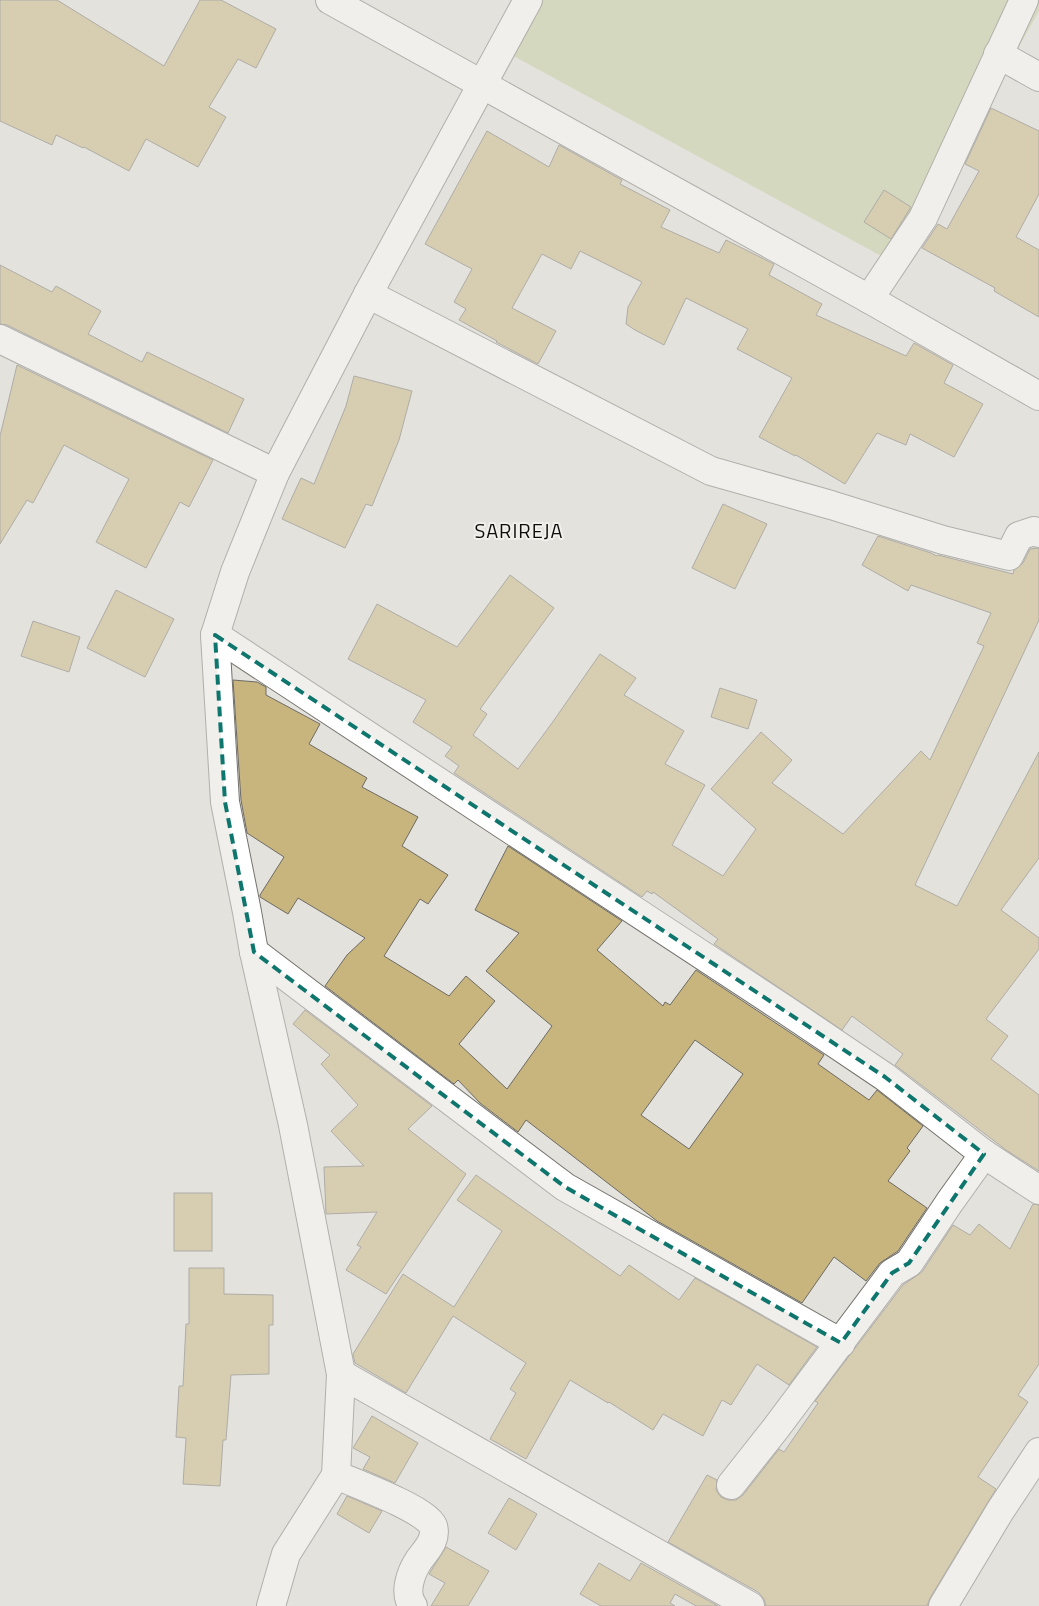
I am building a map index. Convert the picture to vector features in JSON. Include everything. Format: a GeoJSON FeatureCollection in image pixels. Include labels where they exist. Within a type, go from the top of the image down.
{"type":"FeatureCollection","features":[{"type":"Feature","properties":{"kind":"street"},"geometry":{"type":"LineString","coordinates":[[330,0],[869,299],[1039,396]]}},
{"type":"Feature","properties":{"kind":"street"},"geometry":{"type":"LineString","coordinates":[[271,1606],[286,1554],[336,1475],[341,1374],[293,1125],[254,952],[225,802],[215,635],[235,572],[275,473],[368,294],[528,0]]}},
{"type":"Feature","properties":{"kind":"street"},"geometry":{"type":"LineString","coordinates":[[869,299],[923,218],[1024,0]]}},
{"type":"Feature","properties":{"kind":"street"},"geometry":{"type":"LineString","coordinates":[[998,54],[1039,77]]}},
{"type":"Feature","properties":{"kind":"street"},"geometry":{"type":"LineString","coordinates":[[368,294],[711,471],[831,505],[943,540],[1009,556],[1019,536],[1034,531],[1039,533]]}},
{"type":"Feature","properties":{"kind":"street"},"geometry":{"type":"LineString","coordinates":[[0,339],[275,473]]}},
{"type":"Feature","properties":{"kind":"street"},"geometry":{"type":"LineString","coordinates":[[215,635],[601,888],[877,1072],[984,1154],[1039,1190]]}},
{"type":"Feature","properties":{"kind":"street"},"geometry":{"type":"LineString","coordinates":[[254,952],[564,1187],[841,1343]]}},
{"type":"Feature","properties":{"kind":"street"},"geometry":{"type":"LineString","coordinates":[[731,1485],[841,1343],[892,1273],[909,1263],[948,1203],[984,1154]]}},
{"type":"Feature","properties":{"kind":"street"},"geometry":{"type":"LineString","coordinates":[[341,1374],[750,1606]]}},
{"type":"Feature","properties":{"kind":"street"},"geometry":{"type":"LineString","coordinates":[[943,1606],[1000,1511],[1036,1465]]}},
{"type":"Feature","properties":{"kind":"street"},"geometry":{"type":"LineString","coordinates":[[336,1475],[413,1509],[431,1521],[435,1532],[430,1548],[419,1560],[409,1583],[409,1601],[413,1606]]}},
{"type":"Feature","properties":{"kind":"highlighted area"},"geometry":{"type":"Polygon","coordinates":[[[215,635],[885,1077],[984,1154],[909,1263],[892,1273],[841,1343],[565,1187],[254,952],[225,802],[215,635]]]}},
{"type":"Feature","properties":{"kind":"green space"},"geometry":{"type":"Polygon","coordinates":[[[537,0],[1039,0],[1039,11],[896,264],[508,53],[537,0]]]}},
{"type":"Feature","properties":{"kind":"building"},"geometry":{"type":"Polygon","coordinates":[[[0,0],[57,0],[164,66],[200,0],[221,0],[276,29],[256,68],[238,59],[209,107],[226,117],[198,167],[146,139],[129,171],[84,147],[56,135],[52,145],[0,121],[0,0]]]}},
{"type":"Feature","properties":{"kind":"building"},"geometry":{"type":"Polygon","coordinates":[[[991,108],[1039,131],[1039,194],[1016,237],[1039,250],[1039,317],[994,291],[995,288],[922,248],[938,224],[947,229],[979,171],[965,164],[991,108]]]}},
{"type":"Feature","properties":{"kind":"building"},"geometry":{"type":"Polygon","coordinates":[[[487,131],[549,167],[559,145],[622,180],[620,184],[670,210],[661,227],[719,253],[726,240],[774,264],[769,275],[822,304],[816,315],[906,356],[914,343],[953,365],[944,383],[983,404],[954,457],[910,434],[906,445],[877,433],[845,484],[796,455],[759,437],[792,378],[737,349],[748,329],[686,298],[664,345],[626,324],[628,307],[642,282],[580,251],[571,269],[542,254],[512,308],[556,331],[538,364],[459,320],[466,309],[454,302],[472,269],[425,244],[487,131]]]}},
{"type":"Feature","properties":{"kind":"building"},"geometry":{"type":"Polygon","coordinates":[[[884,190],[911,207],[891,239],[864,222],[884,190]]]}},
{"type":"Feature","properties":{"kind":"building"},"geometry":{"type":"Polygon","coordinates":[[[0,265],[52,292],[56,286],[101,311],[88,334],[142,362],[147,352],[244,399],[228,433],[7,325],[0,324],[0,265]]]}},
{"type":"Feature","properties":{"kind":"building"},"geometry":{"type":"Polygon","coordinates":[[[17,365],[213,460],[189,507],[180,502],[146,568],[96,542],[129,479],[64,445],[33,503],[27,500],[0,544],[0,436],[17,365]]]}},
{"type":"Feature","properties":{"kind":"building"},"geometry":{"type":"Polygon","coordinates":[[[354,376],[412,391],[399,440],[372,506],[366,504],[345,548],[282,519],[301,478],[314,484],[346,406],[354,376]]]}},
{"type":"Feature","properties":{"kind":"building"},"geometry":{"type":"Polygon","coordinates":[[[723,504],[767,524],[735,589],[692,568],[723,504]]]}},
{"type":"Feature","properties":{"kind":"building"},"geometry":{"type":"Polygon","coordinates":[[[878,536],[937,556],[1013,574],[1014,570],[1023,563],[1030,549],[1039,548],[1039,620],[915,885],[957,906],[1039,752],[1039,858],[1001,910],[1039,938],[1039,949],[986,1019],[1008,1036],[991,1059],[1039,1095],[1039,1171],[1006,1150],[895,1065],[903,1054],[852,1016],[842,1030],[714,944],[718,939],[653,892],[652,894],[647,891],[642,897],[454,773],[459,766],[445,756],[452,747],[413,722],[426,700],[348,659],[377,604],[457,647],[510,575],[554,608],[480,709],[487,714],[473,735],[518,769],[600,654],[636,678],[624,695],[684,731],[665,764],[705,785],[672,845],[723,876],[756,829],[711,789],[761,732],[792,760],[772,783],[843,834],[921,751],[930,760],[984,646],[977,643],[991,613],[911,585],[908,591],[862,565],[878,536]]]}},
{"type":"Feature","properties":{"kind":"building"},"geometry":{"type":"Polygon","coordinates":[[[116,590],[174,619],[145,677],[87,648],[116,590]]]}},
{"type":"Feature","properties":{"kind":"building"},"geometry":{"type":"Polygon","coordinates":[[[33,621],[80,637],[69,672],[21,656],[33,621]]]}},
{"type":"Feature","properties":{"kind":"building"},"geometry":{"type":"Polygon","coordinates":[[[233,680],[257,682],[266,687],[266,695],[320,724],[309,744],[367,778],[362,787],[418,817],[402,846],[448,875],[428,904],[420,899],[384,956],[449,996],[466,976],[495,1001],[459,1044],[507,1089],[552,1026],[486,971],[519,933],[475,910],[508,846],[622,921],[597,950],[663,1006],[665,1002],[670,1005],[696,970],[824,1055],[818,1064],[869,1100],[877,1090],[923,1126],[907,1148],[910,1151],[888,1181],[927,1208],[898,1251],[880,1263],[866,1281],[834,1257],[802,1303],[657,1221],[526,1120],[518,1132],[480,1103],[458,1080],[454,1084],[325,986],[347,955],[365,938],[298,898],[288,914],[260,897],[284,857],[247,833],[241,800],[233,680]],[[695,1040],[641,1115],[689,1149],[743,1074],[695,1040]]]}},
{"type":"Feature","properties":{"kind":"building"},"geometry":{"type":"Polygon","coordinates":[[[720,688],[757,700],[748,729],[711,717],[720,688]]]}},
{"type":"Feature","properties":{"kind":"building"},"geometry":{"type":"Polygon","coordinates":[[[305,1010],[432,1106],[408,1129],[466,1174],[386,1294],[346,1270],[361,1247],[357,1245],[377,1212],[326,1214],[324,1167],[364,1166],[331,1131],[358,1105],[321,1064],[330,1055],[293,1024],[305,1010]]]}},
{"type":"Feature","properties":{"kind":"building"},"geometry":{"type":"Polygon","coordinates":[[[476,1175],[620,1276],[629,1265],[679,1300],[695,1278],[817,1347],[789,1385],[757,1364],[731,1405],[722,1400],[703,1436],[663,1414],[653,1430],[570,1380],[526,1459],[490,1439],[516,1393],[510,1389],[526,1363],[453,1316],[406,1393],[355,1363],[353,1354],[403,1274],[454,1307],[502,1231],[457,1200],[476,1175]]]}},
{"type":"Feature","properties":{"kind":"building"},"geometry":{"type":"Polygon","coordinates":[[[174,1193],[212,1193],[212,1251],[174,1251],[174,1193]]]}},
{"type":"Feature","properties":{"kind":"building"},"geometry":{"type":"Polygon","coordinates":[[[1033,1204],[1039,1205],[1039,1364],[1018,1395],[1028,1402],[978,1477],[996,1489],[927,1606],[766,1606],[764,1599],[758,1592],[668,1542],[707,1475],[717,1480],[716,1490],[721,1497],[728,1500],[736,1500],[743,1495],[779,1449],[784,1452],[818,1403],[815,1401],[903,1285],[922,1272],[953,1225],[970,1235],[979,1224],[1010,1249],[1033,1204]]]}},
{"type":"Feature","properties":{"kind":"building"},"geometry":{"type":"Polygon","coordinates":[[[189,1268],[224,1268],[224,1294],[273,1295],[273,1325],[269,1325],[269,1374],[231,1375],[226,1440],[223,1440],[220,1486],[183,1484],[186,1438],[176,1437],[179,1386],[183,1386],[186,1324],[189,1324],[189,1268]]]}},
{"type":"Feature","properties":{"kind":"building"},"geometry":{"type":"Polygon","coordinates":[[[372,1416],[418,1443],[395,1483],[363,1469],[370,1457],[353,1448],[372,1416]]]}},
{"type":"Feature","properties":{"kind":"building"},"geometry":{"type":"Polygon","coordinates":[[[347,1496],[382,1511],[369,1533],[337,1514],[347,1496]]]}},
{"type":"Feature","properties":{"kind":"building"},"geometry":{"type":"Polygon","coordinates":[[[509,1498],[537,1514],[516,1550],[488,1533],[509,1498]]]}},
{"type":"Feature","properties":{"kind":"building"},"geometry":{"type":"Polygon","coordinates":[[[446,1547],[489,1571],[468,1606],[431,1606],[445,1583],[429,1574],[446,1547]]]}},
{"type":"Feature","properties":{"kind":"building"},"geometry":{"type":"Polygon","coordinates":[[[599,1563],[630,1581],[641,1563],[718,1606],[696,1606],[675,1594],[670,1603],[675,1606],[601,1606],[580,1594],[599,1563]]]}},
{"type":"Feature","properties":{"kind":"district","name":"SARIREJA"},"geometry":{"type":"Point","coordinates":[519,531]}}]}
